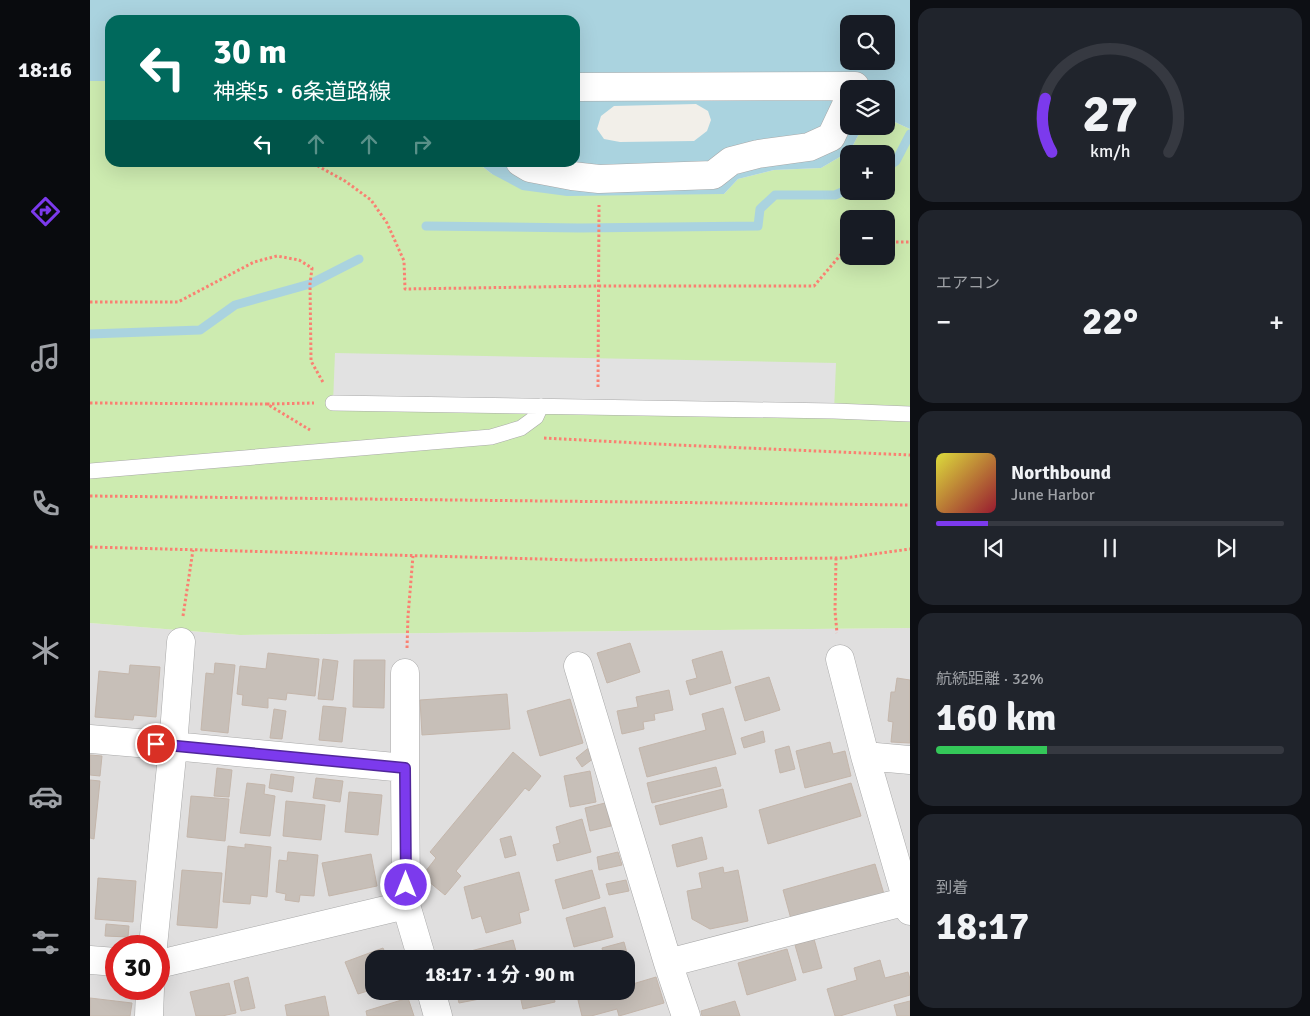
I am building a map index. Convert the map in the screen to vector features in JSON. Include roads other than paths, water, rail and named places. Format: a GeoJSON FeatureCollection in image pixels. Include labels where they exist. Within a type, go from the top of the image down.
{"type":"FeatureCollection","features":[{"type":"Feature","properties":{"kind":"street"},"geometry":{"type":"LineString","coordinates":[[580,87],[840,86]]}},
{"type":"Feature","properties":{"kind":"street"},"geometry":{"type":"LineString","coordinates":[[528,167],[572,176],[599,179],[713,175],[732,161],[758,154],[809,147],[831,137],[840,118]]}},
{"type":"Feature","properties":{"kind":"street"},"geometry":{"type":"LineString","coordinates":[[155,935],[181,642]]}},
{"type":"Feature","properties":{"kind":"street"},"geometry":{"type":"LineString","coordinates":[[668,963],[909,906],[865,756],[840,659]]}},
{"type":"Feature","properties":{"kind":"street"},"geometry":{"type":"LineString","coordinates":[[578,666],[668,963],[686,1016]]}},
{"type":"Feature","properties":{"kind":"street"},"geometry":{"type":"LineString","coordinates":[[405,673],[406,905],[419,950]]}},
{"type":"Feature","properties":{"kind":"street"},"geometry":{"type":"LineString","coordinates":[[90,739],[405,768]]}},
{"type":"Feature","properties":{"kind":"street"},"geometry":{"type":"LineString","coordinates":[[865,756],[910,760]]}},
{"type":"Feature","properties":{"kind":"street"},"geometry":{"type":"LineString","coordinates":[[170,961],[406,905]]}},
{"type":"Feature","properties":{"kind":"street"},"geometry":{"type":"LineString","coordinates":[[90,960],[105,961]]}},
{"type":"Feature","properties":{"kind":"street"},"geometry":{"type":"LineString","coordinates":[[149,1016],[150,1000]]}},
{"type":"Feature","properties":{"kind":"street"},"geometry":{"type":"LineString","coordinates":[[434,1000],[438,1016]]}},
{"type":"Feature","properties":{"kind":"lane"},"geometry":{"type":"LineString","coordinates":[[334,403],[910,414]]}},
{"type":"Feature","properties":{"kind":"lane"},"geometry":{"type":"LineString","coordinates":[[90,471],[491,437],[521,428],[536,417],[541,406]]}},
{"type":"Feature","properties":{"kind":"water"},"geometry":{"type":"Polygon","coordinates":[[[90,0],[910,0],[910,129],[895,122],[895,80],[840,80],[840,135],[858,135],[853,145],[840,145],[840,157],[821,168],[774,170],[738,179],[724,194],[567,196],[522,190],[483,167],[580,167],[580,15],[105,15],[105,81],[90,81],[90,0]],[[696,104],[614,106],[601,116],[597,129],[604,139],[620,142],[694,141],[707,131],[711,120],[708,111],[696,104]]]}},
{"type":"Feature","properties":{"kind":"waterway"},"geometry":{"type":"LineString","coordinates":[[895,162],[910,134]]}},
{"type":"Feature","properties":{"kind":"waterway"},"geometry":{"type":"LineString","coordinates":[[426,226],[580,228],[758,226],[760,209],[775,195],[835,195],[840,193]]}},
{"type":"Feature","properties":{"kind":"waterway"},"geometry":{"type":"LineString","coordinates":[[90,334],[200,330],[235,305],[310,284],[359,259]]}}]}
